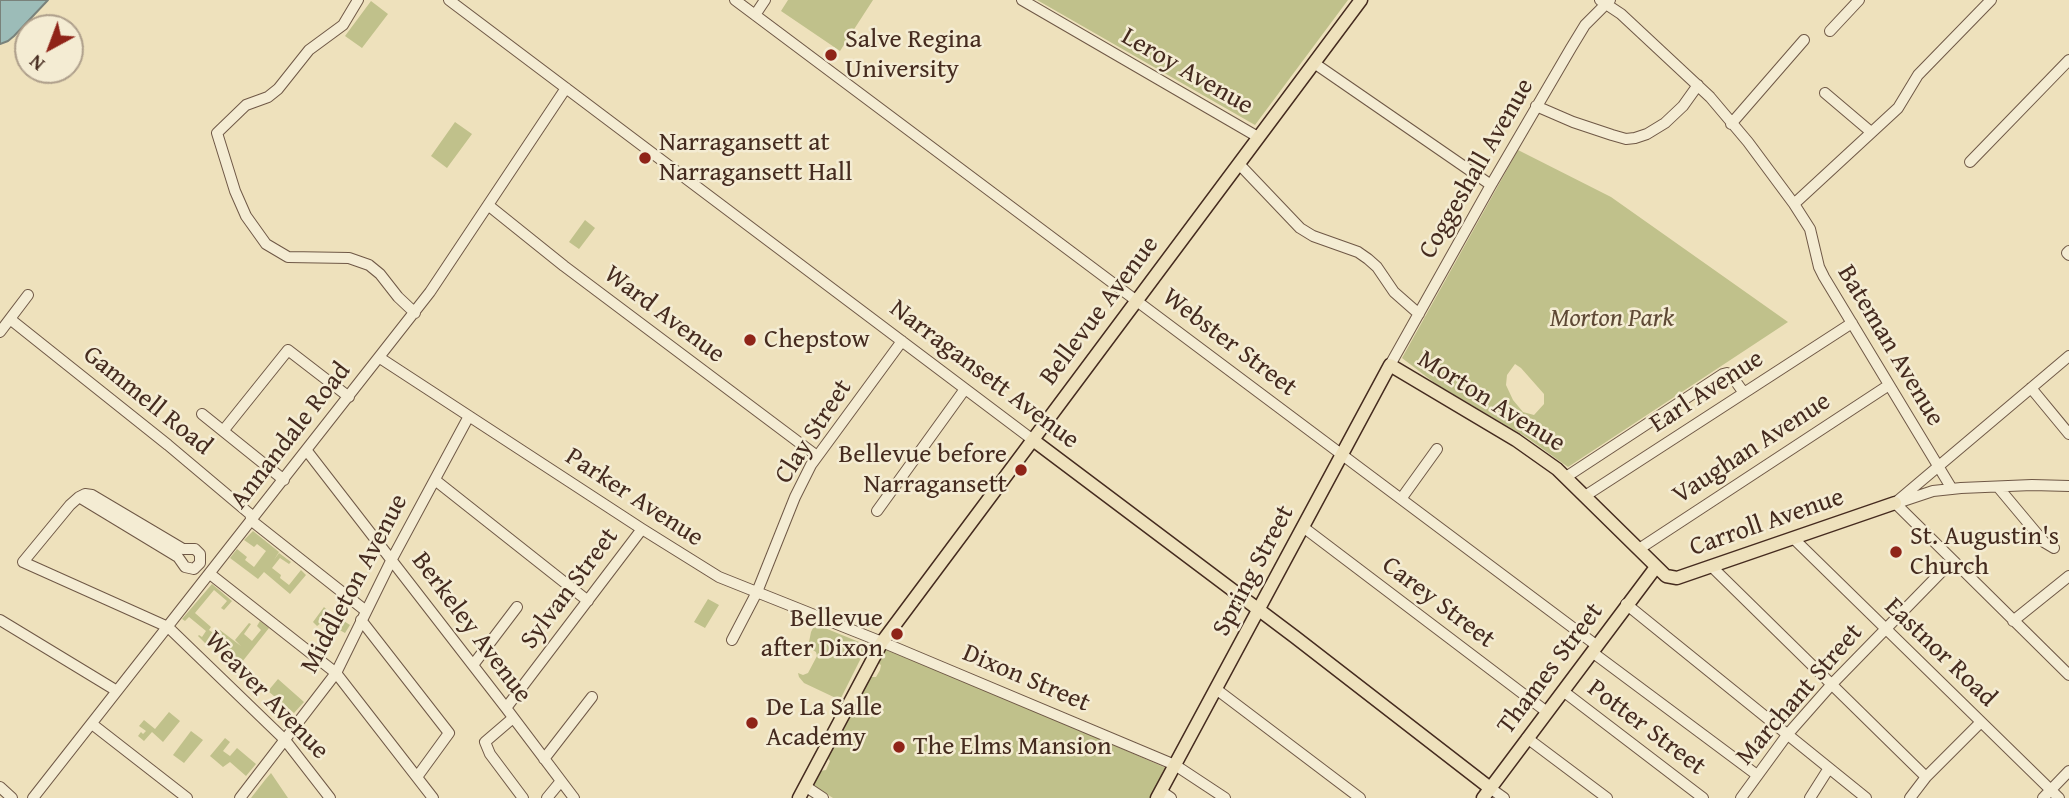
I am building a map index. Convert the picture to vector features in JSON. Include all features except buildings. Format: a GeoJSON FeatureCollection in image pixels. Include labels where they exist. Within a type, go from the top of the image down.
{"type":"FeatureCollection","features":[{"type":"Feature","properties":{"kind":"main road","name":"Bellevue Avenue"},"geometry":{"type":"LineString","coordinates":[[802,792],[882,642],[1361,0]]}},
{"type":"Feature","properties":{"kind":"main road","name":"Spring Street"},"geometry":{"type":"LineString","coordinates":[[1163,796],[1175,765],[1390,365]]}},
{"type":"Feature","properties":{"kind":"main road","name":"Morton Avenue"},"geometry":{"type":"LineString","coordinates":[[1390,365],[1516,440],[1566,477],[1656,567]]}},
{"type":"Feature","properties":{"kind":"main road","name":"Narragansett Avenue"},"geometry":{"type":"LineString","coordinates":[[1033,440],[1259,610],[1487,793]]}},
{"type":"Feature","properties":{"kind":"main road","name":"Carroll Avenue"},"geometry":{"type":"LineString","coordinates":[[1656,567],[1666,576],[1677,578],[1895,503]]}},
{"type":"Feature","properties":{"kind":"main road","name":"Thames Street"},"geometry":{"type":"LineString","coordinates":[[1487,793],[1656,567]]}},
{"type":"Feature","properties":{"kind":"street"},"geometry":{"type":"LineString","coordinates":[[358,0],[343,25],[309,50],[278,89],[268,97],[246,105],[217,133],[229,177],[246,216],[266,244],[288,257],[349,258],[363,262],[375,268],[415,313]]}},
{"type":"Feature","properties":{"kind":"street","name":"Narragansett Avenue"},"geometry":{"type":"LineString","coordinates":[[449,0],[1033,440]]}},
{"type":"Feature","properties":{"kind":"street","name":"Webster Street"},"geometry":{"type":"LineString","coordinates":[[736,0],[1343,454],[1757,775]]}},
{"type":"Feature","properties":{"kind":"street"},"geometry":{"type":"LineString","coordinates":[[755,15],[765,0]]}},
{"type":"Feature","properties":{"kind":"street","name":"Leroy Avenue"},"geometry":{"type":"LineString","coordinates":[[1023,0],[1258,137]]}},
{"type":"Feature","properties":{"kind":"street"},"geometry":{"type":"LineString","coordinates":[[1830,31],[1859,0]]}},
{"type":"Feature","properties":{"kind":"street"},"geometry":{"type":"LineString","coordinates":[[1794,204],[1898,108],[1919,75],[1991,0]]}},
{"type":"Feature","properties":{"kind":"street","name":"Bateman Avenue"},"geometry":{"type":"LineString","coordinates":[[1606,1],[1710,97],[1748,142],[1794,204],[1810,229],[1824,277],[1952,489]]}},
{"type":"Feature","properties":{"kind":"street","name":"Coggeshall Avenue"},"geometry":{"type":"LineString","coordinates":[[1390,365],[1536,106],[1585,25],[1606,1]]}},
{"type":"Feature","properties":{"kind":"street"},"geometry":{"type":"LineString","coordinates":[[1731,124],[1804,40]]}},
{"type":"Feature","properties":{"kind":"street"},"geometry":{"type":"LineString","coordinates":[[1970,162],[2069,60]]}},
{"type":"Feature","properties":{"kind":"street"},"geometry":{"type":"LineString","coordinates":[[1314,63],[1491,185]]}},
{"type":"Feature","properties":{"kind":"street"},"geometry":{"type":"LineString","coordinates":[[1536,106],[1612,135],[1626,139],[1635,138],[1665,123],[1683,106],[1698,85]]}},
{"type":"Feature","properties":{"kind":"street","name":"Annandale Road"},"geometry":{"type":"LineString","coordinates":[[33,798],[415,313],[566,88]]}},
{"type":"Feature","properties":{"kind":"street"},"geometry":{"type":"LineString","coordinates":[[1825,93],[1871,132]]}},
{"type":"Feature","properties":{"kind":"street"},"geometry":{"type":"LineString","coordinates":[[1239,164],[1300,228],[1368,259],[1377,267],[1394,292],[1419,314]]}},
{"type":"Feature","properties":{"kind":"street","name":"Ward Avenue"},"geometry":{"type":"LineString","coordinates":[[488,205],[564,266],[817,456]]}},
{"type":"Feature","properties":{"kind":"street"},"geometry":{"type":"LineString","coordinates":[[0,332],[28,295]]}},
{"type":"Feature","properties":{"kind":"street","name":"Gammell Road"},"geometry":{"type":"LineString","coordinates":[[10,319],[198,470],[250,514],[252,521],[363,616],[450,733],[417,777]]}},
{"type":"Feature","properties":{"kind":"street","name":"Earl Avenue"},"geometry":{"type":"LineString","coordinates":[[1585,496],[1852,323]]}},
{"type":"Feature","properties":{"kind":"street","name":"Clay Street"},"geometry":{"type":"LineString","coordinates":[[732,640],[757,592],[795,497],[817,456],[902,341]]}},
{"type":"Feature","properties":{"kind":"street"},"geometry":{"type":"LineString","coordinates":[[223,431],[288,349],[349,397]]}},
{"type":"Feature","properties":{"kind":"street","name":"Carroll Avenue"},"geometry":{"type":"LineString","coordinates":[[1895,503],[2069,356]]}},
{"type":"Feature","properties":{"kind":"street","name":"Parker Avenue"},"geometry":{"type":"LineString","coordinates":[[380,358],[712,573],[882,642]]}},
{"type":"Feature","properties":{"kind":"street"},"geometry":{"type":"LineString","coordinates":[[1566,477],[1723,374],[1731,374],[1744,393]]}},
{"type":"Feature","properties":{"kind":"street","name":"Vaughan Avenue"},"geometry":{"type":"LineString","coordinates":[[1639,549],[1889,385]]}},
{"type":"Feature","properties":{"kind":"street"},"geometry":{"type":"LineString","coordinates":[[2031,388],[2069,434]]}},
{"type":"Feature","properties":{"kind":"street"},"geometry":{"type":"LineString","coordinates":[[877,511],[965,389]]}},
{"type":"Feature","properties":{"kind":"street"},"geometry":{"type":"LineString","coordinates":[[202,414],[284,480]]}},
{"type":"Feature","properties":{"kind":"street","name":"Middleton Avenue"},"geometry":{"type":"LineString","coordinates":[[240,798],[335,673],[392,559],[469,416]]}},
{"type":"Feature","properties":{"kind":"street"},"geometry":{"type":"LineString","coordinates":[[1401,499],[1437,449]]}},
{"type":"Feature","properties":{"kind":"street","name":"Berkeley Avenue"},"geometry":{"type":"LineString","coordinates":[[307,451],[574,798]]}},
{"type":"Feature","properties":{"kind":"street"},"geometry":{"type":"LineString","coordinates":[[435,480],[588,601]]}},
{"type":"Feature","properties":{"kind":"street","name":"Carroll Avenue"},"geometry":{"type":"LineString","coordinates":[[1895,503],[1933,491],[1952,489],[2069,486]]}},
{"type":"Feature","properties":{"kind":"street"},"geometry":{"type":"LineString","coordinates":[[1998,487],[2044,541],[2054,548]]}},
{"type":"Feature","properties":{"kind":"street"},"geometry":{"type":"LineString","coordinates":[[79,497],[177,557],[185,567],[194,569],[200,562],[200,554],[195,549],[183,548],[92,495],[85,494],[79,497],[23,562],[168,626]]}},
{"type":"Feature","properties":{"kind":"street"},"geometry":{"type":"LineString","coordinates":[[1895,503],[2069,674]]}},
{"type":"Feature","properties":{"kind":"street","name":"Carey Street"},"geometry":{"type":"LineString","coordinates":[[1303,527],[1547,712]]}},
{"type":"Feature","properties":{"kind":"street","name":"Sylvan Street"},"geometry":{"type":"LineString","coordinates":[[506,708],[642,529]]}},
{"type":"Feature","properties":{"kind":"street","name":"Eastnor Road"},"geometry":{"type":"LineString","coordinates":[[1793,538],[1981,722],[2047,794],[2059,798]]}},
{"type":"Feature","properties":{"kind":"street","name":"Marchant Street"},"geometry":{"type":"LineString","coordinates":[[1741,798],[1787,735],[1832,684],[1952,561]]}},
{"type":"Feature","properties":{"kind":"street"},"geometry":{"type":"LineString","coordinates":[[1712,567],[1926,777]]}},
{"type":"Feature","properties":{"kind":"street"},"geometry":{"type":"LineString","coordinates":[[210,574],[344,682],[433,798]]}},
{"type":"Feature","properties":{"kind":"street"},"geometry":{"type":"LineString","coordinates":[[2013,621],[2069,576]]}},
{"type":"Feature","properties":{"kind":"street"},"geometry":{"type":"LineString","coordinates":[[1626,604],[1866,798]]}},
{"type":"Feature","properties":{"kind":"street"},"geometry":{"type":"LineString","coordinates":[[473,666],[517,607]]}},
{"type":"Feature","properties":{"kind":"street"},"geometry":{"type":"LineString","coordinates":[[0,620],[117,691]]}},
{"type":"Feature","properties":{"kind":"street","name":"Weaver Avenue"},"geometry":{"type":"LineString","coordinates":[[168,626],[285,740],[330,798]]}},
{"type":"Feature","properties":{"kind":"street","name":"Dixon Street"},"geometry":{"type":"LineString","coordinates":[[882,642],[1175,765],[1226,798]]}},
{"type":"Feature","properties":{"kind":"street"},"geometry":{"type":"LineString","coordinates":[[1216,689],[1360,798]]}},
{"type":"Feature","properties":{"kind":"street","name":"Potter Street"},"geometry":{"type":"LineString","coordinates":[[1563,691],[1703,798]]}},
{"type":"Feature","properties":{"kind":"street"},"geometry":{"type":"LineString","coordinates":[[544,758],[592,697]]}},
{"type":"Feature","properties":{"kind":"street"},"geometry":{"type":"LineString","coordinates":[[513,718],[485,742],[490,754],[523,798]]}},
{"type":"Feature","properties":{"kind":"street"},"geometry":{"type":"LineString","coordinates":[[1910,798],[1926,777],[1981,722]]}},
{"type":"Feature","properties":{"kind":"street"},"geometry":{"type":"LineString","coordinates":[[92,724],[187,798]]}},
{"type":"Feature","properties":{"kind":"street"},"geometry":{"type":"LineString","coordinates":[[1527,738],[1606,798]]}},
{"type":"Feature","properties":{"kind":"street"},"geometry":{"type":"LineString","coordinates":[[1810,798],[1829,768]]}},
{"type":"Feature","properties":{"kind":"street"},"geometry":{"type":"LineString","coordinates":[[2047,794],[2069,771]]}},
{"type":"Feature","properties":{"kind":"street"},"geometry":{"type":"LineString","coordinates":[[547,798],[561,781]]}},
{"type":"Feature","properties":{"kind":"street"},"geometry":{"type":"LineString","coordinates":[[0,787],[12,798]]}},
{"type":"Feature","properties":{"kind":"street"},"geometry":{"type":"LineString","coordinates":[[802,792],[823,798]]}},
{"type":"Feature","properties":{"kind":"street"},"geometry":{"type":"LineString","coordinates":[[1487,793],[1504,798]]}},
{"type":"Feature","properties":{"kind":"green space"},"geometry":{"type":"Polygon","coordinates":[[[788,0],[873,0],[840,51],[781,11],[788,0]]]}},
{"type":"Feature","properties":{"kind":"green space"},"geometry":{"type":"Polygon","coordinates":[[[1037,0],[1348,0],[1255,125],[1037,0]]]}},
{"type":"Feature","properties":{"kind":"green space"},"geometry":{"type":"Polygon","coordinates":[[[371,1],[388,14],[362,48],[345,36],[371,1]]]}},
{"type":"Feature","properties":{"kind":"green space"},"geometry":{"type":"Polygon","coordinates":[[[455,122],[472,134],[447,168],[431,156],[455,122]]]}},
{"type":"Feature","properties":{"kind":"green space","name":"Morton Park"},"geometry":{"type":"Polygon","coordinates":[[[1518,150],[1611,197],[1788,322],[1568,467],[1526,437],[1436,384],[1402,358],[1518,150]],[[1515,364],[1507,375],[1506,385],[1523,412],[1534,415],[1544,404],[1544,394],[1515,364]]]}},
{"type":"Feature","properties":{"kind":"green space"},"geometry":{"type":"Polygon","coordinates":[[[585,220],[595,228],[579,249],[569,242],[585,220]]]}},
{"type":"Feature","properties":{"kind":"green space"},"geometry":{"type":"Polygon","coordinates":[[[253,531],[279,552],[274,560],[279,553],[291,562],[289,564],[280,558],[272,568],[281,575],[280,578],[289,585],[301,570],[306,575],[290,594],[264,572],[258,579],[230,558],[237,549],[254,567],[266,551],[257,544],[254,547],[244,540],[253,531]]]}},
{"type":"Feature","properties":{"kind":"green space"},"geometry":{"type":"Polygon","coordinates":[[[212,584],[232,601],[224,610],[221,608],[227,601],[214,590],[195,613],[215,634],[206,644],[198,636],[202,637],[206,631],[189,617],[185,621],[182,619],[212,584]]]}},
{"type":"Feature","properties":{"kind":"green space"},"geometry":{"type":"Polygon","coordinates":[[[708,599],[719,605],[705,628],[694,622],[708,599]]]}},
{"type":"Feature","properties":{"kind":"green space"},"geometry":{"type":"Polygon","coordinates":[[[324,607],[330,616],[333,614],[350,625],[345,633],[334,627],[324,636],[324,631],[329,623],[325,620],[317,626],[313,622],[324,607]]]}},
{"type":"Feature","properties":{"kind":"green space"},"geometry":{"type":"Polygon","coordinates":[[[260,621],[269,628],[242,662],[213,638],[220,630],[241,646],[235,640],[249,623],[251,624],[244,634],[252,641],[261,630],[257,626],[260,621]]]}},
{"type":"Feature","properties":{"kind":"green space"},"geometry":{"type":"Polygon","coordinates":[[[815,624],[864,644],[866,648],[840,700],[804,683],[799,677],[798,673],[808,673],[817,656],[816,652],[808,647],[815,624]]]}},
{"type":"Feature","properties":{"kind":"green space"},"geometry":{"type":"Polygon","coordinates":[[[886,650],[1008,699],[1166,768],[1150,798],[833,798],[814,784],[820,771],[826,770],[830,761],[827,757],[870,677],[876,677],[880,670],[881,665],[878,663],[886,650]]]}},
{"type":"Feature","properties":{"kind":"green space"},"geometry":{"type":"Polygon","coordinates":[[[278,679],[304,702],[294,713],[268,691],[278,679]]]}},
{"type":"Feature","properties":{"kind":"green space"},"geometry":{"type":"Polygon","coordinates":[[[169,712],[180,721],[163,742],[152,732],[144,741],[138,736],[146,731],[139,726],[144,720],[155,729],[169,712]]]}},
{"type":"Feature","properties":{"kind":"green space"},"geometry":{"type":"Polygon","coordinates":[[[191,731],[203,740],[184,763],[173,755],[191,731]]]}},
{"type":"Feature","properties":{"kind":"green space"},"geometry":{"type":"Polygon","coordinates":[[[225,738],[230,742],[223,751],[230,756],[237,748],[256,764],[246,776],[230,762],[223,767],[210,756],[225,738]]]}},
{"type":"Feature","properties":{"kind":"green space"},"geometry":{"type":"Polygon","coordinates":[[[271,773],[288,798],[251,798],[265,780],[271,773]]]}},
{"type":"Feature","properties":{"kind":"water"},"geometry":{"type":"Polygon","coordinates":[[[0,0],[48,0],[35,14],[14,14],[14,36],[0,44],[0,0]]]}},
{"type":"Feature","properties":{"kind":"place","name":"Salve Regina University"},"geometry":{"type":"Point","coordinates":[831,55]}},
{"type":"Feature","properties":{"kind":"place","name":"Narragansett at Narragansett Hall"},"geometry":{"type":"Point","coordinates":[645,158]}},
{"type":"Feature","properties":{"kind":"place","name":"Chepstow"},"geometry":{"type":"Point","coordinates":[750,340]}},
{"type":"Feature","properties":{"kind":"place","name":"Bellevue before Narragansett"},"geometry":{"type":"Point","coordinates":[1021,470]}},
{"type":"Feature","properties":{"kind":"place","name":"St. Augustin's Church"},"geometry":{"type":"Point","coordinates":[1896,552]}},
{"type":"Feature","properties":{"kind":"place","name":"Bellevue after Dixon"},"geometry":{"type":"Point","coordinates":[897,634]}},
{"type":"Feature","properties":{"kind":"place","name":"De La Salle Academy"},"geometry":{"type":"Point","coordinates":[752,723]}},
{"type":"Feature","properties":{"kind":"place","name":"The Elms Mansion"},"geometry":{"type":"Point","coordinates":[899,747]}}]}
